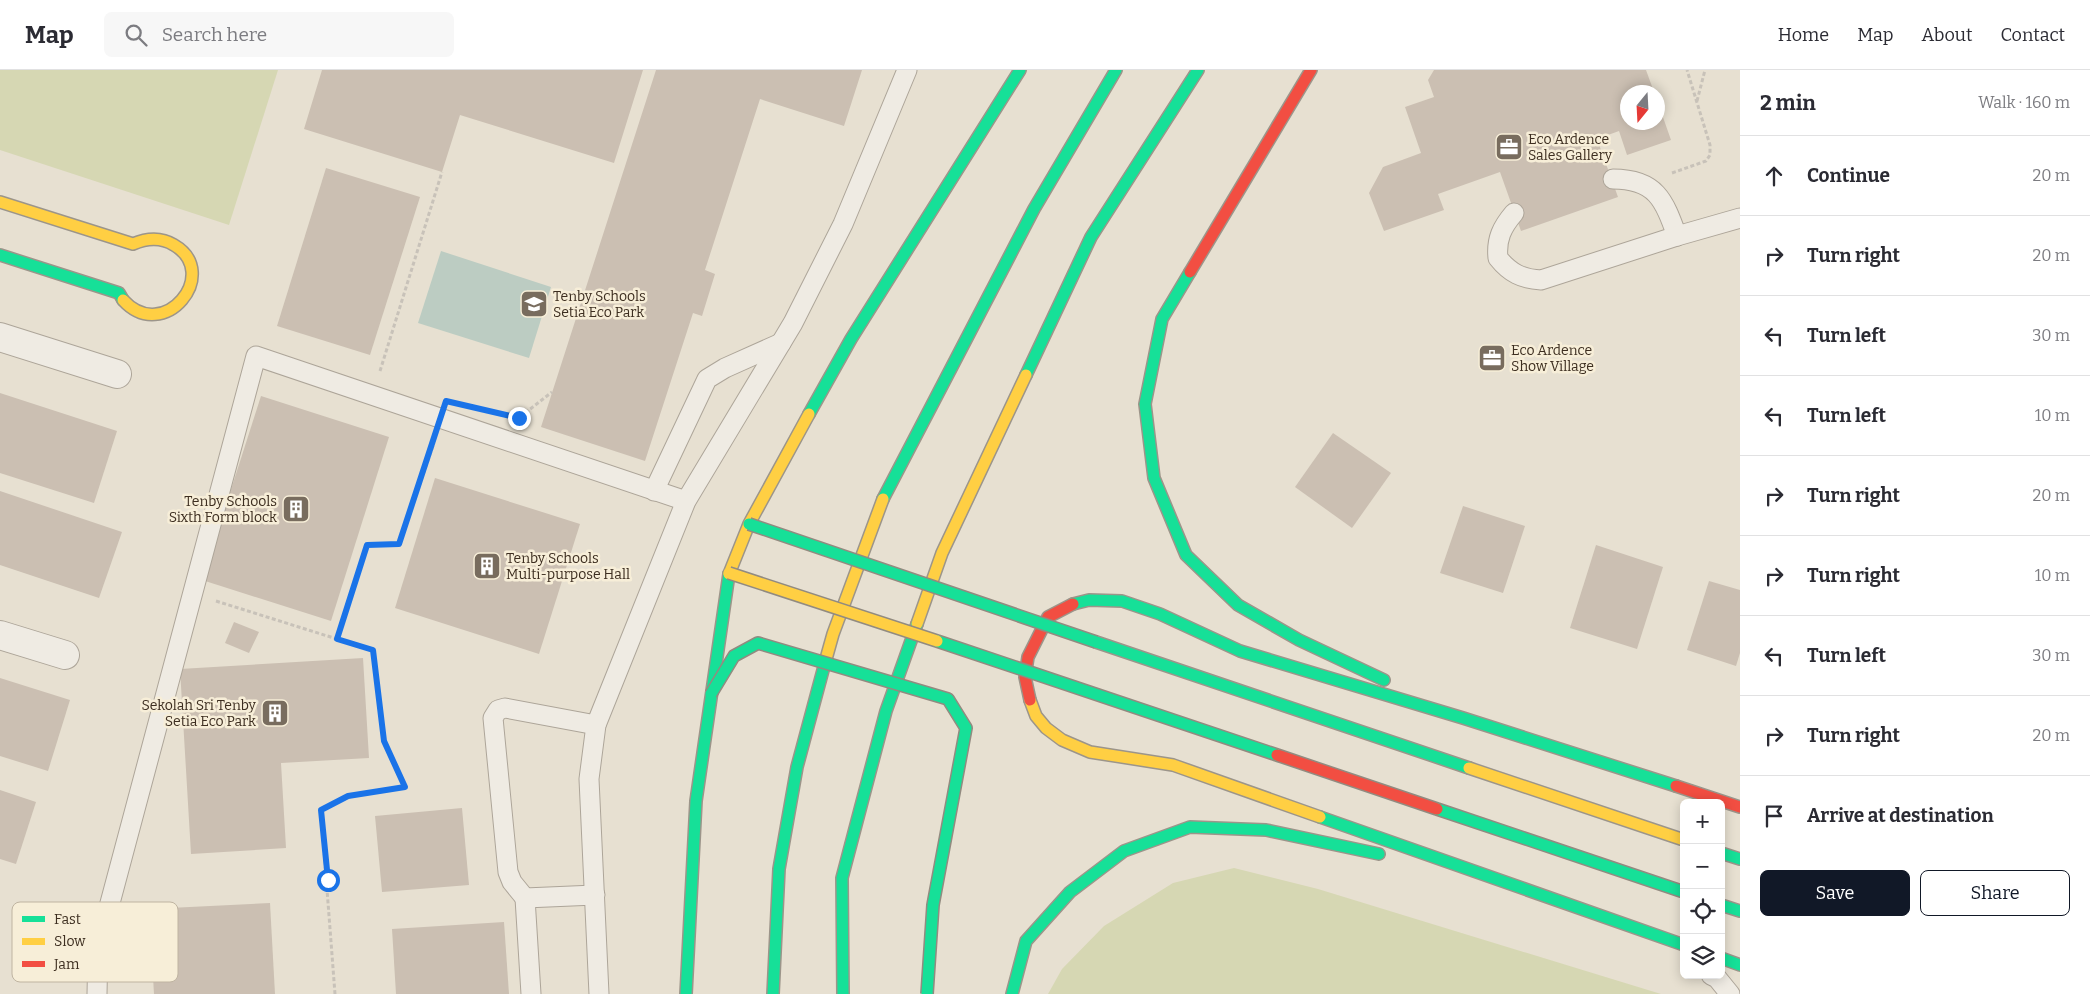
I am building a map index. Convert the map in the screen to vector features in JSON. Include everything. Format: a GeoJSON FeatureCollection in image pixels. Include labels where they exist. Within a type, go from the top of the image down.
{"type":"FeatureCollection","features":[{"type":"Feature","properties":{"kind":"main road"},"geometry":{"type":"LineString","coordinates":[[686,994],[696,801],[729,573],[749,524],[850,338],[1020,70]]}},
{"type":"Feature","properties":{"kind":"main road"},"geometry":{"type":"LineString","coordinates":[[773,994],[779,869],[797,767],[833,634],[878,509],[1034,209],[1116,70]]}},
{"type":"Feature","properties":{"kind":"main road"},"geometry":{"type":"LineString","coordinates":[[843,994],[842,878],[886,711],[942,553],[1091,237],[1198,70]]}},
{"type":"Feature","properties":{"kind":"main road"},"geometry":{"type":"LineString","coordinates":[[1312,70],[1162,319],[1146,404],[1154,478],[1186,555],[1238,605],[1299,640],[1463,718]]}},
{"type":"Feature","properties":{"kind":"main road"},"geometry":{"type":"LineString","coordinates":[[0,202],[133,244],[151,238],[164,240],[176,246],[186,256],[191,268],[191,281],[187,294],[180,304],[168,312],[156,315],[142,313],[130,307],[119,293],[0,255]]}},
{"type":"Feature","properties":{"kind":"main road"},"geometry":{"type":"LineString","coordinates":[[749,524],[1680,839]]}},
{"type":"Feature","properties":{"kind":"main road"},"geometry":{"type":"LineString","coordinates":[[729,573],[1077,687],[1680,891]]}},
{"type":"Feature","properties":{"kind":"main road"},"geometry":{"type":"LineString","coordinates":[[1680,944],[1516,888],[1173,765],[1090,752],[1062,740],[1046,728],[1036,716],[1029,697],[1025,676],[1036,636],[1048,617],[1066,606],[1089,600],[1122,601],[1160,614],[1240,651],[1463,718],[1740,807]]}},
{"type":"Feature","properties":{"kind":"main road"},"geometry":{"type":"LineString","coordinates":[[711,694],[734,656],[758,643],[948,699],[966,728],[933,905],[927,994]]}},
{"type":"Feature","properties":{"kind":"main road"},"geometry":{"type":"LineString","coordinates":[[1012,994],[1026,941],[1070,892],[1124,851],[1190,827],[1266,830],[1390,857]]}},
{"type":"Feature","properties":{"kind":"main road"},"geometry":{"type":"LineString","coordinates":[[1725,854],[1740,859]]}},
{"type":"Feature","properties":{"kind":"main road"},"geometry":{"type":"LineString","coordinates":[[1419,864],[1516,888]]}},
{"type":"Feature","properties":{"kind":"main road"},"geometry":{"type":"LineString","coordinates":[[1725,906],[1740,911]]}},
{"type":"Feature","properties":{"kind":"main road"},"geometry":{"type":"LineString","coordinates":[[1725,959],[1740,965]]}},
{"type":"Feature","properties":{"kind":"street"},"geometry":{"type":"LineString","coordinates":[[0,337],[117,374]]}},
{"type":"Feature","properties":{"kind":"street"},"geometry":{"type":"LineString","coordinates":[[0,635],[66,655]]}},
{"type":"Feature","properties":{"kind":"lane"},"geometry":{"type":"LineString","coordinates":[[599,994],[589,779],[596,725],[686,501],[781,342],[843,224],[907,70]]}},
{"type":"Feature","properties":{"kind":"lane"},"geometry":{"type":"LineString","coordinates":[[1613,179],[1627,179],[1642,183],[1655,191],[1665,204],[1677,236]]}},
{"type":"Feature","properties":{"kind":"lane"},"geometry":{"type":"LineString","coordinates":[[1514,213],[1505,223],[1499,236],[1498,258],[1506,268],[1528,280],[1541,280],[1677,236],[1740,218]]}},
{"type":"Feature","properties":{"kind":"lane"},"geometry":{"type":"LineString","coordinates":[[654,491],[707,379],[725,368],[781,342]]}},
{"type":"Feature","properties":{"kind":"lane"},"geometry":{"type":"LineString","coordinates":[[110,902],[256,356],[686,501]]}},
{"type":"Feature","properties":{"kind":"lane"},"geometry":{"type":"LineString","coordinates":[[531,994],[525,898],[512,882],[508,872],[494,718],[498,710],[505,708],[596,725]]}},
{"type":"Feature","properties":{"kind":"lane"},"geometry":{"type":"LineString","coordinates":[[1516,888],[1657,946],[1680,958]]}},
{"type":"Feature","properties":{"kind":"lane"},"geometry":{"type":"LineString","coordinates":[[525,898],[594,896]]}},
{"type":"Feature","properties":{"kind":"lane"},"geometry":{"type":"LineString","coordinates":[[1718,979],[1730,994]]}},
{"type":"Feature","properties":{"kind":"path"},"geometry":{"type":"LineString","coordinates":[[1642,183],[1706,161],[1710,155],[1710,145],[1686,70]]}},
{"type":"Feature","properties":{"kind":"path"},"geometry":{"type":"LineString","coordinates":[[1697,103],[1704,70]]}},
{"type":"Feature","properties":{"kind":"path"},"geometry":{"type":"LineString","coordinates":[[379,375],[442,172]]}},
{"type":"Feature","properties":{"kind":"path"},"geometry":{"type":"LineString","coordinates":[[519,418],[552,392]]}},
{"type":"Feature","properties":{"kind":"path"},"geometry":{"type":"LineString","coordinates":[[337,639],[367,545],[399,544],[441,419]]}},
{"type":"Feature","properties":{"kind":"path"},"geometry":{"type":"LineString","coordinates":[[193,594],[373,650],[384,741],[405,787],[348,796],[321,810],[335,994]]}},
{"type":"Feature","properties":{"kind":"green space"},"geometry":{"type":"Polygon","coordinates":[[[0,70],[278,70],[229,225],[0,150],[0,70]]]}},
{"type":"Feature","properties":{"kind":"green space"},"geometry":{"type":"Polygon","coordinates":[[[1234,868],[1318,889],[1661,994],[1048,994],[1062,969],[1104,926],[1173,883],[1234,868]]]}},
{"type":"Feature","properties":{"kind":"shaded area"},"geometry":{"type":"Polygon","coordinates":[[[441,251],[551,287],[529,358],[418,323],[441,251]]]}},
{"type":"Feature","properties":{"kind":"building"},"geometry":{"type":"Polygon","coordinates":[[[322,70],[643,70],[614,163],[460,115],[442,172],[304,129],[322,70]]]}},
{"type":"Feature","properties":{"kind":"building"},"geometry":{"type":"Polygon","coordinates":[[[656,70],[862,70],[844,126],[760,99],[705,270],[715,274],[702,316],[693,313],[645,461],[541,427],[656,70]]]}},
{"type":"Feature","properties":{"kind":"building","name":"Eco Ardence Sales Gallery"},"geometry":{"type":"Polygon","coordinates":[[[1434,70],[1646,70],[1651,85],[1620,85],[1620,130],[1665,130],[1665,123],[1671,140],[1627,155],[1619,131],[1597,139],[1618,197],[1521,231],[1500,172],[1438,194],[1444,210],[1384,231],[1369,193],[1383,167],[1421,153],[1405,107],[1434,97],[1428,80],[1434,70]]]}},
{"type":"Feature","properties":{"kind":"building"},"geometry":{"type":"Polygon","coordinates":[[[326,168],[420,197],[370,355],[277,326],[326,168]]]}},
{"type":"Feature","properties":{"kind":"building"},"geometry":{"type":"Polygon","coordinates":[[[0,393],[117,431],[94,503],[0,473],[0,393]]]}},
{"type":"Feature","properties":{"kind":"building","name":"Tenby Schools Sixth Form block"},"geometry":{"type":"Polygon","coordinates":[[[261,396],[389,437],[331,621],[202,580],[261,396]]]}},
{"type":"Feature","properties":{"kind":"building"},"geometry":{"type":"Polygon","coordinates":[[[1333,433],[1391,473],[1352,528],[1295,487],[1333,433]]]}},
{"type":"Feature","properties":{"kind":"building","name":"Tenby Schools Multi-purpose Hall"},"geometry":{"type":"Polygon","coordinates":[[[435,478],[580,524],[539,654],[395,608],[435,478]]]}},
{"type":"Feature","properties":{"kind":"building"},"geometry":{"type":"Polygon","coordinates":[[[0,491],[122,532],[99,598],[0,565],[0,491]]]}},
{"type":"Feature","properties":{"kind":"building"},"geometry":{"type":"Polygon","coordinates":[[[1463,506],[1525,526],[1503,593],[1440,573],[1463,506]]]}},
{"type":"Feature","properties":{"kind":"building"},"geometry":{"type":"Polygon","coordinates":[[[1596,545],[1663,567],[1637,649],[1570,628],[1596,545]]]}},
{"type":"Feature","properties":{"kind":"building"},"geometry":{"type":"Polygon","coordinates":[[[1709,581],[1740,590],[1740,653],[1736,666],[1687,650],[1709,581]]]}},
{"type":"Feature","properties":{"kind":"building"},"geometry":{"type":"Polygon","coordinates":[[[234,622],[259,632],[249,653],[225,643],[234,622]]]}},
{"type":"Feature","properties":{"kind":"building","name":"Sekolah Sri Tenby Setia Eco Park"},"geometry":{"type":"Polygon","coordinates":[[[363,658],[369,758],[281,763],[286,848],[191,854],[180,669],[363,658]]]}},
{"type":"Feature","properties":{"kind":"building"},"geometry":{"type":"Polygon","coordinates":[[[0,678],[70,700],[48,771],[0,756],[0,678]]]}},
{"type":"Feature","properties":{"kind":"building"},"geometry":{"type":"Polygon","coordinates":[[[0,790],[36,802],[16,864],[0,859],[0,790]]]}},
{"type":"Feature","properties":{"kind":"building"},"geometry":{"type":"Polygon","coordinates":[[[462,808],[469,885],[382,892],[375,816],[462,808]]]}},
{"type":"Feature","properties":{"kind":"building"},"geometry":{"type":"Polygon","coordinates":[[[270,903],[275,994],[154,994],[153,982],[178,982],[178,908],[270,903]]]}},
{"type":"Feature","properties":{"kind":"building"},"geometry":{"type":"Polygon","coordinates":[[[504,922],[509,994],[396,994],[392,929],[504,922]]]}},
{"type":"Feature","properties":{"kind":"traffic: fast"},"geometry":{"type":"LineString","coordinates":[[809,414],[851,339],[1020,70]]}},
{"type":"Feature","properties":{"kind":"traffic: fast"},"geometry":{"type":"LineString","coordinates":[[883,499],[1034,209],[1116,70]]}},
{"type":"Feature","properties":{"kind":"traffic: fast"},"geometry":{"type":"LineString","coordinates":[[1026,375],[1091,237],[1198,70]]}},
{"type":"Feature","properties":{"kind":"traffic: fast"},"geometry":{"type":"LineString","coordinates":[[0,255],[119,293],[123,300]]}},
{"type":"Feature","properties":{"kind":"traffic: fast"},"geometry":{"type":"LineString","coordinates":[[1190,272],[1162,319],[1145,404],[1154,478],[1186,555],[1238,605],[1299,640],[1384,680]]}},
{"type":"Feature","properties":{"kind":"traffic: fast"},"geometry":{"type":"LineString","coordinates":[[749,524],[1096,642]]}},
{"type":"Feature","properties":{"kind":"traffic: fast"},"geometry":{"type":"LineString","coordinates":[[686,994],[696,801],[729,574]]}},
{"type":"Feature","properties":{"kind":"traffic: fast"},"geometry":{"type":"LineString","coordinates":[[1073,604],[1089,600],[1122,601],[1160,614],[1240,651],[1463,718],[1676,786]]}},
{"type":"Feature","properties":{"kind":"traffic: fast"},"geometry":{"type":"LineString","coordinates":[[843,994],[842,878],[886,711],[917,624]]}},
{"type":"Feature","properties":{"kind":"traffic: fast"},"geometry":{"type":"LineString","coordinates":[[937,641],[1277,755]]}},
{"type":"Feature","properties":{"kind":"traffic: fast"},"geometry":{"type":"LineString","coordinates":[[1096,642],[1469,768]]}},
{"type":"Feature","properties":{"kind":"traffic: fast"},"geometry":{"type":"LineString","coordinates":[[711,694],[734,656],[758,643],[948,699],[966,728],[933,905],[927,994]]}},
{"type":"Feature","properties":{"kind":"traffic: fast"},"geometry":{"type":"LineString","coordinates":[[773,994],[779,869],[797,767],[826,659]]}},
{"type":"Feature","properties":{"kind":"traffic: fast"},"geometry":{"type":"LineString","coordinates":[[1437,809],[1680,891]]}},
{"type":"Feature","properties":{"kind":"traffic: fast"},"geometry":{"type":"LineString","coordinates":[[1320,817],[1680,944]]}},
{"type":"Feature","properties":{"kind":"traffic: fast"},"geometry":{"type":"LineString","coordinates":[[1012,994],[1026,941],[1070,892],[1124,851],[1190,827],[1266,830],[1379,854]]}},
{"type":"Feature","properties":{"kind":"traffic: fast"},"geometry":{"type":"LineString","coordinates":[[1725,854],[1740,859]]}},
{"type":"Feature","properties":{"kind":"traffic: fast"},"geometry":{"type":"LineString","coordinates":[[1725,906],[1740,911]]}},
{"type":"Feature","properties":{"kind":"traffic: fast"},"geometry":{"type":"LineString","coordinates":[[1725,959],[1740,965]]}},
{"type":"Feature","properties":{"kind":"traffic: slow"},"geometry":{"type":"LineString","coordinates":[[0,202],[133,244],[143,240],[169,242],[187,257],[192,272],[190,287],[182,300],[170,310],[155,314],[139,312],[123,300]]}},
{"type":"Feature","properties":{"kind":"traffic: slow"},"geometry":{"type":"LineString","coordinates":[[917,624],[942,553],[1026,375]]}},
{"type":"Feature","properties":{"kind":"traffic: slow"},"geometry":{"type":"LineString","coordinates":[[729,574],[749,524],[809,414]]}},
{"type":"Feature","properties":{"kind":"traffic: slow"},"geometry":{"type":"LineString","coordinates":[[826,659],[833,634],[883,499]]}},
{"type":"Feature","properties":{"kind":"traffic: slow"},"geometry":{"type":"LineString","coordinates":[[729,573],[937,641]]}},
{"type":"Feature","properties":{"kind":"traffic: slow"},"geometry":{"type":"LineString","coordinates":[[1030,700],[1036,716],[1046,728],[1062,740],[1090,752],[1173,765],[1320,817]]}},
{"type":"Feature","properties":{"kind":"traffic: slow"},"geometry":{"type":"LineString","coordinates":[[1469,768],[1680,839]]}},
{"type":"Feature","properties":{"kind":"traffic: jam"},"geometry":{"type":"LineString","coordinates":[[1190,272],[1311,70]]}},
{"type":"Feature","properties":{"kind":"traffic: jam"},"geometry":{"type":"LineString","coordinates":[[1030,700],[1025,677],[1028,657],[1048,617],[1073,604]]}},
{"type":"Feature","properties":{"kind":"traffic: jam"},"geometry":{"type":"LineString","coordinates":[[1277,755],[1437,809]]}},
{"type":"Feature","properties":{"kind":"traffic: jam"},"geometry":{"type":"LineString","coordinates":[[1676,786],[1740,807]]}},
{"type":"Feature","properties":{"kind":"place","name":"Eco Ardence Sales Gallery"},"geometry":{"type":"Point","coordinates":[1509,147]}},
{"type":"Feature","properties":{"kind":"place","name":"Tenby Schools Setia Eco Park"},"geometry":{"type":"Point","coordinates":[534,304]}},
{"type":"Feature","properties":{"kind":"place","name":"Eco Ardence Show Village"},"geometry":{"type":"Point","coordinates":[1492,358]}},
{"type":"Feature","properties":{"kind":"place","name":"Tenby Schools Sixth Form block"},"geometry":{"type":"Point","coordinates":[296,509]}},
{"type":"Feature","properties":{"kind":"place","name":"Tenby Schools Multi-purpose Hall"},"geometry":{"type":"Point","coordinates":[487,566]}},
{"type":"Feature","properties":{"kind":"place","name":"Sekolah Sri Tenby Setia Eco Park"},"geometry":{"type":"Point","coordinates":[275,713]}},
{"type":"Feature","properties":{"kind":"route"},"geometry":{"type":"LineString","coordinates":[[328,880],[321,810],[348,796],[405,787],[384,741],[373,650],[337,639],[367,545],[399,544],[433,446],[446,401],[519,418]]}}]}
